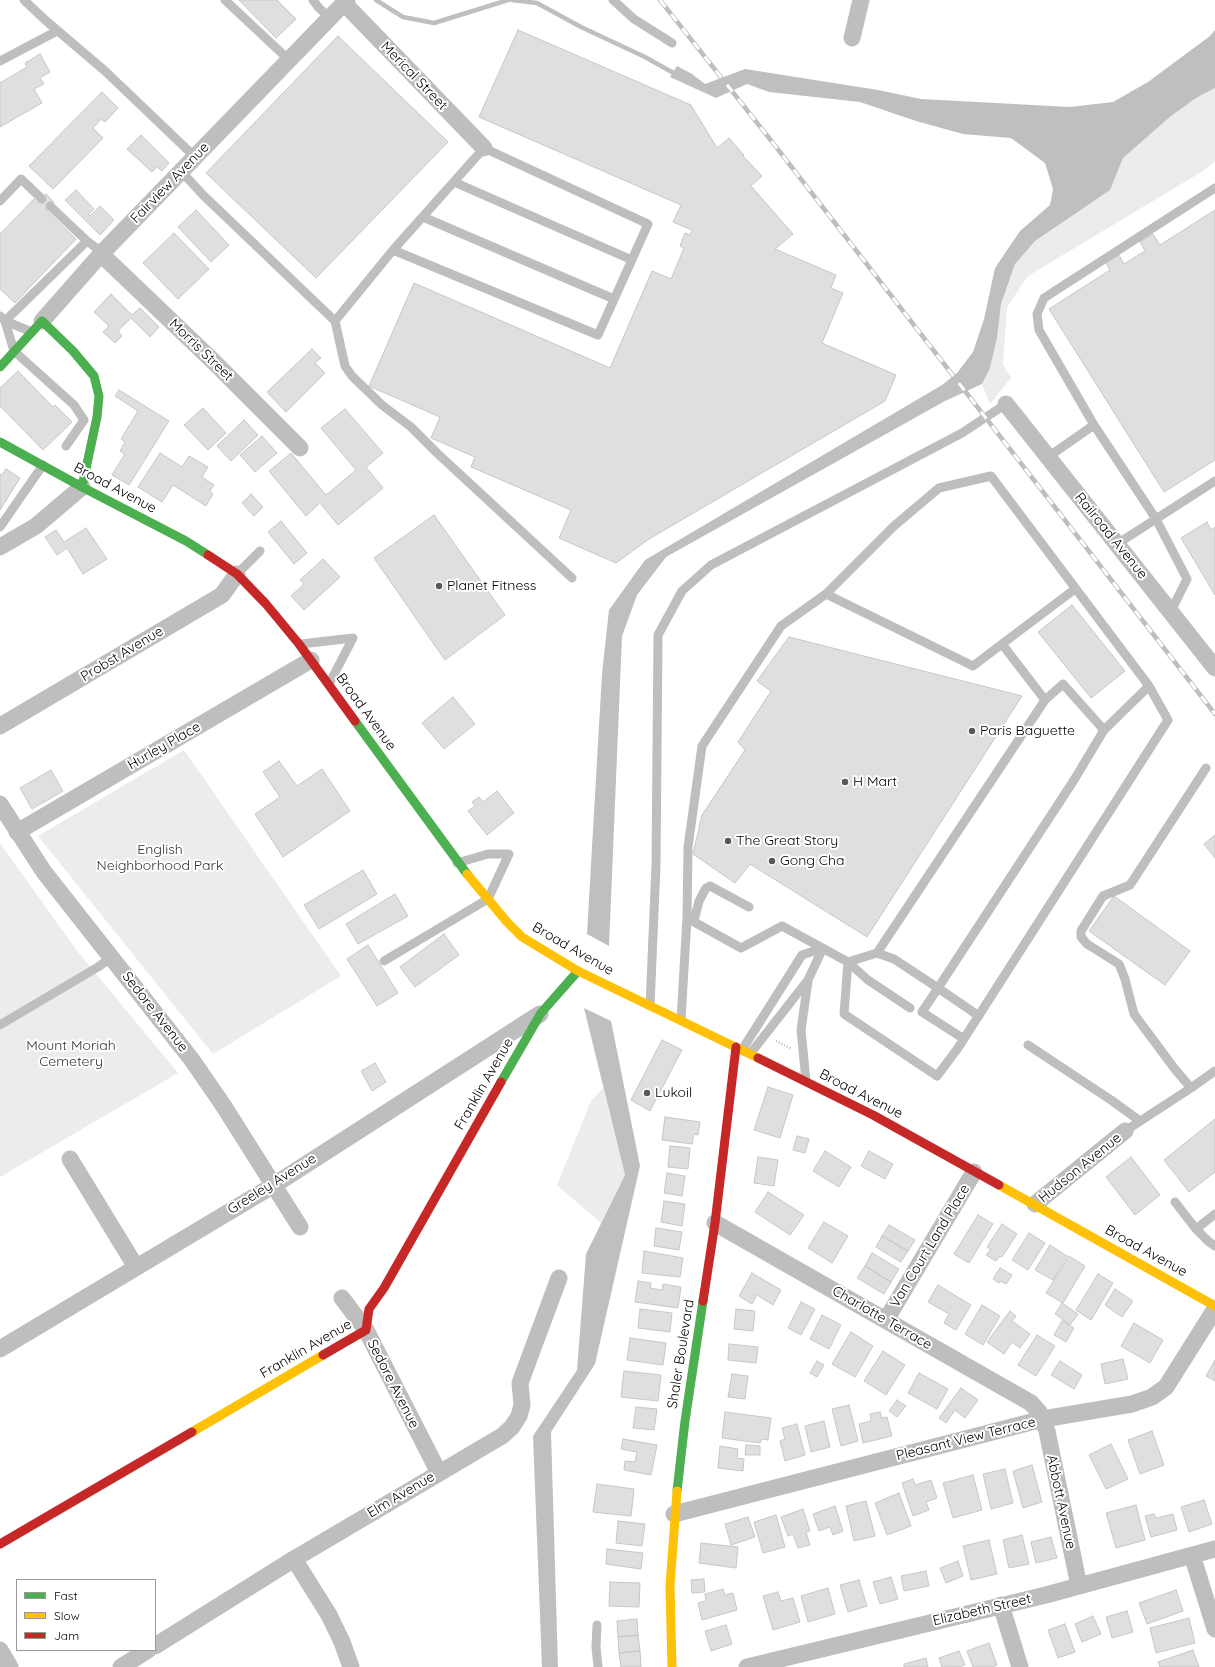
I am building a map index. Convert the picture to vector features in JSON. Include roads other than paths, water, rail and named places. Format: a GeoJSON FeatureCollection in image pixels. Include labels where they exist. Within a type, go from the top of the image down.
{"type":"FeatureCollection","features":[{"type":"Feature","properties":{"kind":"main road","name":"Fairview Avenue"},"geometry":{"type":"LineString","coordinates":[[0,367],[37,327]]}},
{"type":"Feature","properties":{"kind":"main road"},"geometry":{"type":"LineString","coordinates":[[37,327],[74,351],[94,376],[98,396],[97,417],[82,487]]}},
{"type":"Feature","properties":{"kind":"main road","name":"Broad Avenue"},"geometry":{"type":"LineString","coordinates":[[0,442],[186,541],[237,574],[266,604],[299,644],[457,863],[507,922],[522,937],[578,972],[681,1020],[874,1115],[974,1172],[1035,1204],[1215,1307]]}},
{"type":"Feature","properties":{"kind":"main road","name":"Franklin Avenue"},"geometry":{"type":"LineString","coordinates":[[0,1544],[366,1330],[369,1309],[384,1288],[541,1013],[578,972]]}},
{"type":"Feature","properties":{"kind":"main road","name":"Shaler Boulevard"},"geometry":{"type":"LineString","coordinates":[[672,1667],[670,1586],[674,1514],[685,1421],[742,1050]]}},
{"type":"Feature","properties":{"kind":"street"},"geometry":{"type":"LineString","coordinates":[[852,38],[861,0]]}},
{"type":"Feature","properties":{"kind":"street","name":"Fairview Avenue"},"geometry":{"type":"LineString","coordinates":[[37,327],[102,253],[346,2]]}},
{"type":"Feature","properties":{"kind":"street","name":"Merical Street"},"geometry":{"type":"LineString","coordinates":[[346,2],[484,148]]}},
{"type":"Feature","properties":{"kind":"street","name":"Morris Street"},"geometry":{"type":"LineString","coordinates":[[102,253],[300,448]]}},
{"type":"Feature","properties":{"kind":"street","name":"Railroad Avenue"},"geometry":{"type":"LineString","coordinates":[[1006,404],[1215,668]]}},
{"type":"Feature","properties":{"kind":"street"},"geometry":{"type":"LineString","coordinates":[[0,547],[36,526],[82,487]]}},
{"type":"Feature","properties":{"kind":"street","name":"Probst Avenue"},"geometry":{"type":"LineString","coordinates":[[0,726],[222,595],[237,574]]}},
{"type":"Feature","properties":{"kind":"street","name":"Hurley Place"},"geometry":{"type":"LineString","coordinates":[[17,832],[311,660]]}},
{"type":"Feature","properties":{"kind":"street","name":"Sedore Avenue"},"geometry":{"type":"LineString","coordinates":[[0,804],[44,872],[192,1060],[274,1184],[300,1227]]}},
{"type":"Feature","properties":{"kind":"street","name":"Greeley Avenue"},"geometry":{"type":"LineString","coordinates":[[1,1346],[274,1184],[541,1013]]}},
{"type":"Feature","properties":{"kind":"street","name":"Hudson Avenue"},"geometry":{"type":"LineString","coordinates":[[1035,1204],[1126,1131]]}},
{"type":"Feature","properties":{"kind":"street"},"geometry":{"type":"LineString","coordinates":[[70,1159],[136,1267]]}},
{"type":"Feature","properties":{"kind":"street","name":"Van Court Land Place"},"geometry":{"type":"LineString","coordinates":[[886,1320],[974,1172]]}},
{"type":"Feature","properties":{"kind":"street","name":"Charlotte Terrace"},"geometry":{"type":"LineString","coordinates":[[715,1223],[1031,1403],[1043,1419]]}},
{"type":"Feature","properties":{"kind":"street","name":"Elm Avenue"},"geometry":{"type":"LineString","coordinates":[[156,1645],[294,1559],[502,1436],[512,1428],[519,1416],[522,1405],[520,1383],[560,1278]]}},
{"type":"Feature","properties":{"kind":"street","name":"Sedore Avenue"},"geometry":{"type":"LineString","coordinates":[[342,1298],[366,1330],[439,1473]]}},
{"type":"Feature","properties":{"kind":"street","name":"Pleasant View Terrace"},"geometry":{"type":"LineString","coordinates":[[674,1514],[1043,1419],[1132,1404],[1152,1397],[1166,1387],[1215,1307]]}},
{"type":"Feature","properties":{"kind":"street","name":"Abbott Avenue"},"geometry":{"type":"LineString","coordinates":[[1043,1419],[1079,1586]]}},
{"type":"Feature","properties":{"kind":"street","name":"Elizabeth Street"},"geometry":{"type":"LineString","coordinates":[[747,1667],[1079,1586],[1215,1549]]}},
{"type":"Feature","properties":{"kind":"street"},"geometry":{"type":"LineString","coordinates":[[1192,1555],[1215,1629]]}},
{"type":"Feature","properties":{"kind":"street"},"geometry":{"type":"LineString","coordinates":[[294,1559],[329,1615],[342,1642],[351,1667]]}},
{"type":"Feature","properties":{"kind":"street"},"geometry":{"type":"LineString","coordinates":[[1001,1605],[1020,1667]]}},
{"type":"Feature","properties":{"kind":"street"},"geometry":{"type":"LineString","coordinates":[[0,1650],[10,1667]]}},
{"type":"Feature","properties":{"kind":"street"},"geometry":{"type":"LineString","coordinates":[[121,1667],[146,1651]]}},
{"type":"Feature","properties":{"kind":"lane"},"geometry":{"type":"LineString","coordinates":[[24,0],[57,31],[105,72],[195,157]]}},
{"type":"Feature","properties":{"kind":"lane"},"geometry":{"type":"LineString","coordinates":[[225,0],[289,60]]}},
{"type":"Feature","properties":{"kind":"lane"},"geometry":{"type":"LineString","coordinates":[[313,0],[330,18]]}},
{"type":"Feature","properties":{"kind":"lane"},"geometry":{"type":"LineString","coordinates":[[613,0],[634,19],[672,43]]}},
{"type":"Feature","properties":{"kind":"lane"},"geometry":{"type":"LineString","coordinates":[[0,61],[57,31]]}},
{"type":"Feature","properties":{"kind":"lane"},"geometry":{"type":"LineString","coordinates":[[335,321],[393,250],[484,148],[648,224],[598,335],[393,250]]}},
{"type":"Feature","properties":{"kind":"lane"},"geometry":{"type":"LineString","coordinates":[[181,171],[203,195],[335,321],[345,366],[352,376],[382,405],[411,427],[572,578]]}},
{"type":"Feature","properties":{"kind":"lane"},"geometry":{"type":"LineString","coordinates":[[0,202],[21,179],[42,199]]}},
{"type":"Feature","properties":{"kind":"lane"},"geometry":{"type":"LineString","coordinates":[[454,182],[632,260]]}},
{"type":"Feature","properties":{"kind":"lane"},"geometry":{"type":"LineString","coordinates":[[1170,611],[1187,579],[1156,519],[1094,425],[1039,330],[1037,314],[1044,298],[1215,188]]}},
{"type":"Feature","properties":{"kind":"lane"},"geometry":{"type":"LineString","coordinates":[[50,206],[102,253]]}},
{"type":"Feature","properties":{"kind":"lane"},"geometry":{"type":"LineString","coordinates":[[423,217],[614,299]]}},
{"type":"Feature","properties":{"kind":"lane"},"geometry":{"type":"LineString","coordinates":[[3,319],[87,241]]}},
{"type":"Feature","properties":{"kind":"lane"},"geometry":{"type":"LineString","coordinates":[[3,319],[37,327]]}},
{"type":"Feature","properties":{"kind":"lane"},"geometry":{"type":"LineString","coordinates":[[3,319],[14,351],[74,405],[84,420],[66,446]]}},
{"type":"Feature","properties":{"kind":"lane"},"geometry":{"type":"LineString","coordinates":[[650,1006],[656,866],[658,635],[682,591],[711,565],[962,433],[1006,404]]}},
{"type":"Feature","properties":{"kind":"lane"},"geometry":{"type":"LineString","coordinates":[[1048,457],[1094,425]]}},
{"type":"Feature","properties":{"kind":"lane"},"geometry":{"type":"LineString","coordinates":[[0,527],[43,466]]}},
{"type":"Feature","properties":{"kind":"lane"},"geometry":{"type":"LineString","coordinates":[[681,1020],[691,920],[688,847],[702,746],[781,626],[826,594],[894,526],[939,488],[991,476],[1149,686],[1168,720],[979,1016],[937,1076],[844,1014],[848,962]]}},
{"type":"Feature","properties":{"kind":"lane"},"geometry":{"type":"LineString","coordinates":[[1117,544],[1215,481]]}},
{"type":"Feature","properties":{"kind":"lane"},"geometry":{"type":"LineString","coordinates":[[237,574],[260,551]]}},
{"type":"Feature","properties":{"kind":"lane"},"geometry":{"type":"LineString","coordinates":[[826,594],[972,666],[1075,589]]}},
{"type":"Feature","properties":{"kind":"lane"},"geometry":{"type":"LineString","coordinates":[[299,644],[353,638],[329,684]]}},
{"type":"Feature","properties":{"kind":"lane"},"geometry":{"type":"LineString","coordinates":[[1002,644],[1045,700]]}},
{"type":"Feature","properties":{"kind":"lane"},"geometry":{"type":"LineString","coordinates":[[877,953],[1045,700],[1063,684],[1104,730]]}},
{"type":"Feature","properties":{"kind":"lane"},"geometry":{"type":"LineString","coordinates":[[964,1039],[922,1012],[1074,780],[1104,730],[1149,686]]}},
{"type":"Feature","properties":{"kind":"lane"},"geometry":{"type":"LineString","coordinates":[[1191,1088],[1174,1068],[1134,1014],[1125,979],[1119,964],[1087,944],[1081,938],[1081,930],[1103,896],[1130,885],[1206,768]]}},
{"type":"Feature","properties":{"kind":"lane"},"geometry":{"type":"LineString","coordinates":[[384,961],[488,899],[509,854],[488,854],[457,863]]}},
{"type":"Feature","properties":{"kind":"lane"},"geometry":{"type":"LineString","coordinates":[[691,920],[706,888],[710,886],[749,907]]}},
{"type":"Feature","properties":{"kind":"lane"},"geometry":{"type":"LineString","coordinates":[[691,920],[741,948],[782,926],[848,962],[868,980],[910,1008]]}},
{"type":"Feature","properties":{"kind":"lane"},"geometry":{"type":"LineString","coordinates":[[806,1082],[801,1030],[808,980],[823,948]]}},
{"type":"Feature","properties":{"kind":"lane"},"geometry":{"type":"LineString","coordinates":[[742,1050],[802,955],[823,948]]}},
{"type":"Feature","properties":{"kind":"lane"},"geometry":{"type":"LineString","coordinates":[[848,962],[877,953],[894,959],[979,1016]]}},
{"type":"Feature","properties":{"kind":"lane"},"geometry":{"type":"LineString","coordinates":[[0,1025],[98,967],[112,957]]}},
{"type":"Feature","properties":{"kind":"lane"},"geometry":{"type":"LineString","coordinates":[[742,1050],[808,980]]}},
{"type":"Feature","properties":{"kind":"lane"},"geometry":{"type":"LineString","coordinates":[[1028,1045],[1140,1121]]}},
{"type":"Feature","properties":{"kind":"lane"},"geometry":{"type":"LineString","coordinates":[[1126,1131],[1191,1088],[1215,1070]]}},
{"type":"Feature","properties":{"kind":"lane"},"geometry":{"type":"LineString","coordinates":[[1175,1202],[1196,1229],[1215,1246]]}},
{"type":"Feature","properties":{"kind":"lane"},"geometry":{"type":"LineString","coordinates":[[1196,1229],[1215,1214]]}},
{"type":"Feature","properties":{"kind":"lane"},"geometry":{"type":"LineString","coordinates":[[597,1625],[596,1647],[598,1667]]}},
{"type":"Feature","properties":{"kind":"waterway"},"geometry":{"type":"LineString","coordinates":[[376,0],[403,17],[434,23],[508,0]]}},
{"type":"Feature","properties":{"kind":"waterway"},"geometry":{"type":"LineString","coordinates":[[512,0],[537,3],[581,27],[645,57],[677,75]]}},
{"type":"Feature","properties":{"kind":"railway"},"geometry":{"type":"LineString","coordinates":[[660,0],[773,143],[1215,714]]}},
{"type":"Feature","properties":{"kind":"place","name":"Planet Fitness"},"geometry":{"type":"Point","coordinates":[439,586]}},
{"type":"Feature","properties":{"kind":"place","name":"Paris Baguette"},"geometry":{"type":"Point","coordinates":[972,731]}},
{"type":"Feature","properties":{"kind":"place","name":"H Mart"},"geometry":{"type":"Point","coordinates":[845,782]}},
{"type":"Feature","properties":{"kind":"place","name":"The Great Story"},"geometry":{"type":"Point","coordinates":[728,841]}},
{"type":"Feature","properties":{"kind":"place","name":"Gong Cha"},"geometry":{"type":"Point","coordinates":[772,861]}},
{"type":"Feature","properties":{"kind":"place","name":"Lukoil"},"geometry":{"type":"Point","coordinates":[647,1093]}},
{"type":"Feature","properties":{"kind":"park label","name":"English Neighborhood Park"},"geometry":{"type":"Point","coordinates":[160,858]}},
{"type":"Feature","properties":{"kind":"park label","name":"Mount Moriah Cemetery"},"geometry":{"type":"Point","coordinates":[71,1054]}}]}
